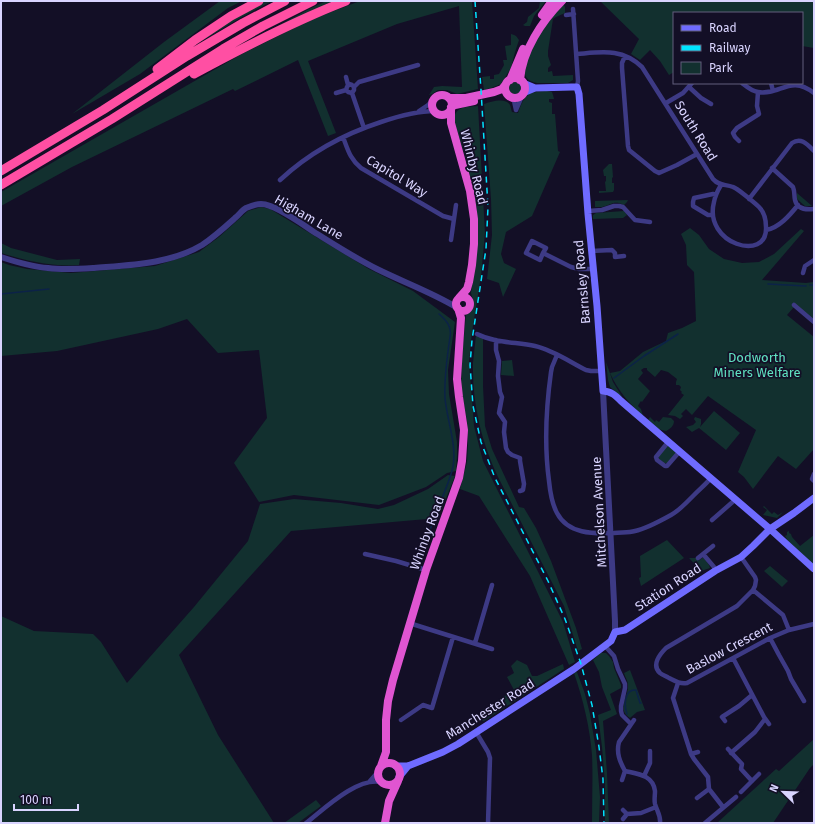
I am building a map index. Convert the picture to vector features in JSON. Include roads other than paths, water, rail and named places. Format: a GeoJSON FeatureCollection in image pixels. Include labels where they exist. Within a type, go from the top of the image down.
{"type":"FeatureCollection","features":[{"type":"Feature","properties":{"kind":"highway"},"geometry":{"type":"LineString","coordinates":[[103,110],[196,40],[231,16],[259,1]]}},
{"type":"Feature","properties":{"kind":"highway"},"geometry":{"type":"LineString","coordinates":[[1,171],[103,110],[194,52],[243,23],[285,1]]}},
{"type":"Feature","properties":{"kind":"highway"},"geometry":{"type":"LineString","coordinates":[[1,185],[112,119],[230,45],[263,26],[313,1]]}},
{"type":"Feature","properties":{"kind":"highway"},"geometry":{"type":"LineString","coordinates":[[112,119],[244,47],[302,19],[346,1]]}},
{"type":"Feature","properties":{"kind":"highway"},"geometry":{"type":"LineString","coordinates":[[510,97],[505,90],[508,82],[534,27],[552,1]]}},
{"type":"Feature","properties":{"kind":"highway"},"geometry":{"type":"LineString","coordinates":[[467,100],[449,98],[443,95],[435,98],[432,105],[439,113],[448,113],[455,105],[467,100],[494,95],[517,98],[522,94],[524,88],[520,74],[524,59],[540,27],[562,1]]}},
{"type":"Feature","properties":{"kind":"highway"},"geometry":{"type":"LineString","coordinates":[[494,95],[508,82],[515,79],[521,81]]}},
{"type":"Feature","properties":{"kind":"highway"},"geometry":{"type":"LineString","coordinates":[[449,98],[452,104],[451,108]]}},
{"type":"Feature","properties":{"kind":"highway","name":"Whinby Road"},"geometry":{"type":"LineString","coordinates":[[380,767],[386,752],[385,728],[388,701],[393,680],[426,570],[456,489],[462,461],[464,430],[457,378],[461,318],[458,303],[467,289],[469,282],[474,244],[474,219],[470,191],[451,122],[451,108]]}},
{"type":"Feature","properties":{"kind":"highway","name":"Whinby Road"},"geometry":{"type":"LineString","coordinates":[[439,113],[451,122]]}},
{"type":"Feature","properties":{"kind":"highway","name":"Whinby Road"},"geometry":{"type":"LineString","coordinates":[[467,289],[468,304]]}},
{"type":"Feature","properties":{"kind":"highway"},"geometry":{"type":"LineString","coordinates":[[461,318],[468,304],[467,298],[463,297],[458,303],[463,311],[468,304]]}},
{"type":"Feature","properties":{"kind":"highway","name":"Whinby Road"},"geometry":{"type":"LineString","coordinates":[[386,752],[395,765]]}},
{"type":"Feature","properties":{"kind":"highway","name":"Manchester Road"},"geometry":{"type":"LineString","coordinates":[[380,767],[386,763],[395,765]]}},
{"type":"Feature","properties":{"kind":"highway"},"geometry":{"type":"LineString","coordinates":[[381,782],[386,785],[390,785],[399,779],[400,771],[395,765]]}},
{"type":"Feature","properties":{"kind":"highway"},"geometry":{"type":"LineString","coordinates":[[380,767],[378,777],[386,788],[389,801]]}},
{"type":"Feature","properties":{"kind":"highway","name":"Manchester Road"},"geometry":{"type":"LineString","coordinates":[[385,823],[389,801],[399,779]]}},
{"type":"Feature","properties":{"kind":"main road"},"geometry":{"type":"LineString","coordinates":[[521,81],[535,88]]}},
{"type":"Feature","properties":{"kind":"main road"},"geometry":{"type":"LineString","coordinates":[[522,94],[535,88],[577,87]]}},
{"type":"Feature","properties":{"kind":"main road","name":"Barnsley Road"},"geometry":{"type":"LineString","coordinates":[[577,87],[579,94],[603,392]]}},
{"type":"Feature","properties":{"kind":"main road"},"geometry":{"type":"LineString","coordinates":[[603,392],[607,391],[614,394],[736,499],[814,570]]}},
{"type":"Feature","properties":{"kind":"main road"},"geometry":{"type":"LineString","coordinates":[[782,540],[782,526],[789,521],[794,513],[814,498]]}},
{"type":"Feature","properties":{"kind":"main road","name":"Station Road"},"geometry":{"type":"LineString","coordinates":[[581,664],[611,641],[615,632],[625,630],[715,571],[741,557],[770,529],[794,513]]}},
{"type":"Feature","properties":{"kind":"main road","name":"Manchester Road"},"geometry":{"type":"LineString","coordinates":[[395,765],[408,766],[444,752],[581,664]]}},
{"type":"Feature","properties":{"kind":"main road","name":"Manchester Road"},"geometry":{"type":"LineString","coordinates":[[399,779],[408,766]]}},
{"type":"Feature","properties":{"kind":"street","name":"Barnsley Road"},"geometry":{"type":"LineString","coordinates":[[566,15],[573,12],[577,54],[577,87]]}},
{"type":"Feature","properties":{"kind":"street","name":"South Road"},"geometry":{"type":"LineString","coordinates":[[577,54],[611,52],[634,60],[642,67],[714,179],[721,185],[733,187],[759,206],[766,223],[766,230]]}},
{"type":"Feature","properties":{"kind":"street"},"geometry":{"type":"LineString","coordinates":[[625,56],[622,63],[622,68],[629,150],[659,173],[697,154]]}},
{"type":"Feature","properties":{"kind":"street"},"geometry":{"type":"LineString","coordinates":[[352,93],[354,87],[359,82],[418,65]]}},
{"type":"Feature","properties":{"kind":"street"},"geometry":{"type":"LineString","coordinates":[[346,77],[348,92],[352,93],[364,128]]}},
{"type":"Feature","properties":{"kind":"street"},"geometry":{"type":"LineString","coordinates":[[336,93],[352,84],[354,87]]}},
{"type":"Feature","properties":{"kind":"street"},"geometry":{"type":"LineString","coordinates":[[743,84],[749,89],[766,93],[787,86],[796,85],[814,92]]}},
{"type":"Feature","properties":{"kind":"street"},"geometry":{"type":"LineString","coordinates":[[771,84],[773,91]]}},
{"type":"Feature","properties":{"kind":"street"},"geometry":{"type":"LineString","coordinates":[[666,104],[683,93],[690,85],[701,98],[710,104]]}},
{"type":"Feature","properties":{"kind":"street"},"geometry":{"type":"LineString","coordinates":[[739,141],[731,133],[737,128],[761,116],[757,106],[758,92]]}},
{"type":"Feature","properties":{"kind":"street"},"geometry":{"type":"LineString","coordinates":[[510,97],[514,101],[516,110],[522,94]]}},
{"type":"Feature","properties":{"kind":"street"},"geometry":{"type":"LineString","coordinates":[[417,112],[428,105],[435,98]]}},
{"type":"Feature","properties":{"kind":"street"},"geometry":{"type":"LineString","coordinates":[[280,180],[292,168],[310,156],[343,137],[364,128],[389,119],[417,112],[439,113]]}},
{"type":"Feature","properties":{"kind":"street","name":"Capitol Way"},"geometry":{"type":"LineString","coordinates":[[343,137],[352,159],[356,164],[443,216],[454,219]]}},
{"type":"Feature","properties":{"kind":"street"},"geometry":{"type":"LineString","coordinates":[[748,198],[795,140],[805,142],[814,151]]}},
{"type":"Feature","properties":{"kind":"street"},"geometry":{"type":"LineString","coordinates":[[772,168],[793,187],[795,202],[798,206],[807,210],[814,209]]}},
{"type":"Feature","properties":{"kind":"street"},"geometry":{"type":"LineString","coordinates":[[721,185],[713,202],[715,224],[724,236],[735,244],[748,246],[762,241],[765,237],[766,230],[780,224],[798,206]]}},
{"type":"Feature","properties":{"kind":"street"},"geometry":{"type":"LineString","coordinates":[[713,215],[708,215],[693,206],[692,202],[694,198],[714,194],[716,195]]}},
{"type":"Feature","properties":{"kind":"street","name":"Higham Lane"},"geometry":{"type":"LineString","coordinates":[[1,257],[23,264],[73,270],[156,262],[191,251],[216,235],[246,208],[262,204],[284,213],[343,250],[378,269],[444,300],[458,303]]}},
{"type":"Feature","properties":{"kind":"street"},"geometry":{"type":"LineString","coordinates":[[451,240],[456,205]]}},
{"type":"Feature","properties":{"kind":"street"},"geometry":{"type":"LineString","coordinates":[[588,211],[602,210],[619,206],[624,207],[635,220],[650,222]]}},
{"type":"Feature","properties":{"kind":"street"},"geometry":{"type":"LineString","coordinates":[[532,241],[546,248],[543,254],[540,260],[526,253],[532,241]]}},
{"type":"Feature","properties":{"kind":"street"},"geometry":{"type":"LineString","coordinates":[[591,251],[612,250],[615,253],[615,257],[624,256]]}},
{"type":"Feature","properties":{"kind":"street"},"geometry":{"type":"LineString","coordinates":[[543,254],[572,267],[580,269],[593,269]]}},
{"type":"Feature","properties":{"kind":"street"},"geometry":{"type":"LineString","coordinates":[[803,273],[805,266],[814,260]]}},
{"type":"Feature","properties":{"kind":"street"},"geometry":{"type":"LineString","coordinates":[[794,305],[814,322]]}},
{"type":"Feature","properties":{"kind":"street"},"geometry":{"type":"LineString","coordinates":[[477,334],[496,340],[543,348],[591,372],[602,371]]}},
{"type":"Feature","properties":{"kind":"street"},"geometry":{"type":"LineString","coordinates":[[496,340],[496,350],[499,361],[498,376],[502,397],[499,413],[505,422],[504,432],[506,448],[512,455],[520,458],[524,484],[523,490],[520,491]]}},
{"type":"Feature","properties":{"kind":"street"},"geometry":{"type":"LineString","coordinates":[[557,355],[551,372],[545,428],[550,488],[556,512],[561,520],[573,528],[588,533],[598,534],[636,531],[672,514],[711,478]]}},
{"type":"Feature","properties":{"kind":"street","name":"Mitchelson Avenue"},"geometry":{"type":"LineString","coordinates":[[603,392],[615,632]]}},
{"type":"Feature","properties":{"kind":"street"},"geometry":{"type":"LineString","coordinates":[[668,441],[656,456],[657,460],[667,466],[680,451]]}},
{"type":"Feature","properties":{"kind":"street"},"geometry":{"type":"LineString","coordinates":[[814,474],[812,479],[814,481]]}},
{"type":"Feature","properties":{"kind":"street"},"geometry":{"type":"LineString","coordinates":[[712,520],[720,515],[736,499]]}},
{"type":"Feature","properties":{"kind":"street"},"geometry":{"type":"LineString","coordinates":[[698,558],[713,546]]}},
{"type":"Feature","properties":{"kind":"street"},"geometry":{"type":"LineString","coordinates":[[365,554],[426,570]]}},
{"type":"Feature","properties":{"kind":"street"},"geometry":{"type":"LineString","coordinates":[[703,554],[714,567],[715,571]]}},
{"type":"Feature","properties":{"kind":"street"},"geometry":{"type":"LineString","coordinates":[[741,557],[755,577],[756,580],[753,590],[783,615],[789,630]]}},
{"type":"Feature","properties":{"kind":"street"},"geometry":{"type":"LineString","coordinates":[[475,643],[492,585]]}},
{"type":"Feature","properties":{"kind":"street","name":"Baslow Crescent"},"geometry":{"type":"LineString","coordinates":[[753,590],[738,606],[666,648],[661,653],[656,663],[658,671],[678,683],[691,682],[770,638],[789,630],[814,624]]}},
{"type":"Feature","properties":{"kind":"street"},"geometry":{"type":"LineString","coordinates":[[410,624],[492,649]]}},
{"type":"Feature","properties":{"kind":"street"},"geometry":{"type":"LineString","coordinates":[[401,720],[424,704],[432,708],[453,637]]}},
{"type":"Feature","properties":{"kind":"street"},"geometry":{"type":"LineString","coordinates":[[770,638],[804,701]]}},
{"type":"Feature","properties":{"kind":"street"},"geometry":{"type":"LineString","coordinates":[[604,646],[614,656],[625,684],[621,711],[622,715],[631,724]]}},
{"type":"Feature","properties":{"kind":"street"},"geometry":{"type":"LineString","coordinates":[[733,658],[765,720],[769,724]]}},
{"type":"Feature","properties":{"kind":"street"},"geometry":{"type":"LineString","coordinates":[[678,683],[673,698],[691,754],[708,777],[709,790],[723,807]]}},
{"type":"Feature","properties":{"kind":"street"},"geometry":{"type":"LineString","coordinates":[[794,697],[798,692]]}},
{"type":"Feature","properties":{"kind":"street"},"geometry":{"type":"LineString","coordinates":[[725,721],[722,717],[752,695]]}},
{"type":"Feature","properties":{"kind":"street"},"geometry":{"type":"LineString","coordinates":[[622,780],[625,771],[618,756],[618,746],[619,742],[634,720]]}},
{"type":"Feature","properties":{"kind":"street"},"geometry":{"type":"LineString","coordinates":[[752,781],[741,769],[742,764],[729,751],[755,732],[765,720]]}},
{"type":"Feature","properties":{"kind":"street"},"geometry":{"type":"LineString","coordinates":[[476,732],[490,758],[488,823]]}},
{"type":"Feature","properties":{"kind":"street"},"geometry":{"type":"LineString","coordinates":[[644,776],[650,763],[650,751]]}},
{"type":"Feature","properties":{"kind":"street"},"geometry":{"type":"LineString","coordinates":[[691,754],[698,752]]}},
{"type":"Feature","properties":{"kind":"street"},"geometry":{"type":"LineString","coordinates":[[306,823],[344,793],[370,781],[380,767]]}},
{"type":"Feature","properties":{"kind":"street"},"geometry":{"type":"LineString","coordinates":[[625,771],[644,776],[651,781],[655,790],[655,801],[660,815],[660,823]]}},
{"type":"Feature","properties":{"kind":"street"},"geometry":{"type":"LineString","coordinates":[[741,792],[759,774]]}},
{"type":"Feature","properties":{"kind":"street"},"geometry":{"type":"LineString","coordinates":[[370,781],[381,782]]}},
{"type":"Feature","properties":{"kind":"street"},"geometry":{"type":"LineString","coordinates":[[697,798],[709,790]]}},
{"type":"Feature","properties":{"kind":"street"},"geometry":{"type":"LineString","coordinates":[[705,823],[736,797]]}},
{"type":"Feature","properties":{"kind":"street"},"geometry":{"type":"LineString","coordinates":[[623,819],[625,812],[641,813],[656,807]]}},
{"type":"Feature","properties":{"kind":"waterway"},"geometry":{"type":"LineString","coordinates":[[768,284],[806,286]]}},
{"type":"Feature","properties":{"kind":"waterway"},"geometry":{"type":"LineString","coordinates":[[1,294],[49,289]]}},
{"type":"Feature","properties":{"kind":"waterway"},"geometry":{"type":"LineString","coordinates":[[424,547],[450,477],[454,458],[453,441],[445,398],[445,375],[450,327],[439,314]]}},
{"type":"Feature","properties":{"kind":"waterway"},"geometry":{"type":"LineString","coordinates":[[614,378],[678,334]]}},
{"type":"Feature","properties":{"kind":"waterway"},"geometry":{"type":"LineString","coordinates":[[627,714],[625,703],[629,692],[636,690],[641,703]]}},
{"type":"Feature","properties":{"kind":"railway"},"geometry":{"type":"LineString","coordinates":[[475,1],[488,207],[486,249],[472,340],[470,365],[473,406],[481,442],[495,478],[548,581],[565,619],[581,664],[592,705],[599,747],[603,779],[604,823]]}},
{"type":"Feature","properties":{"kind":"park label","name":"Dodworth Miners Welfare"},"geometry":{"type":"Point","coordinates":[757,364]}}]}
